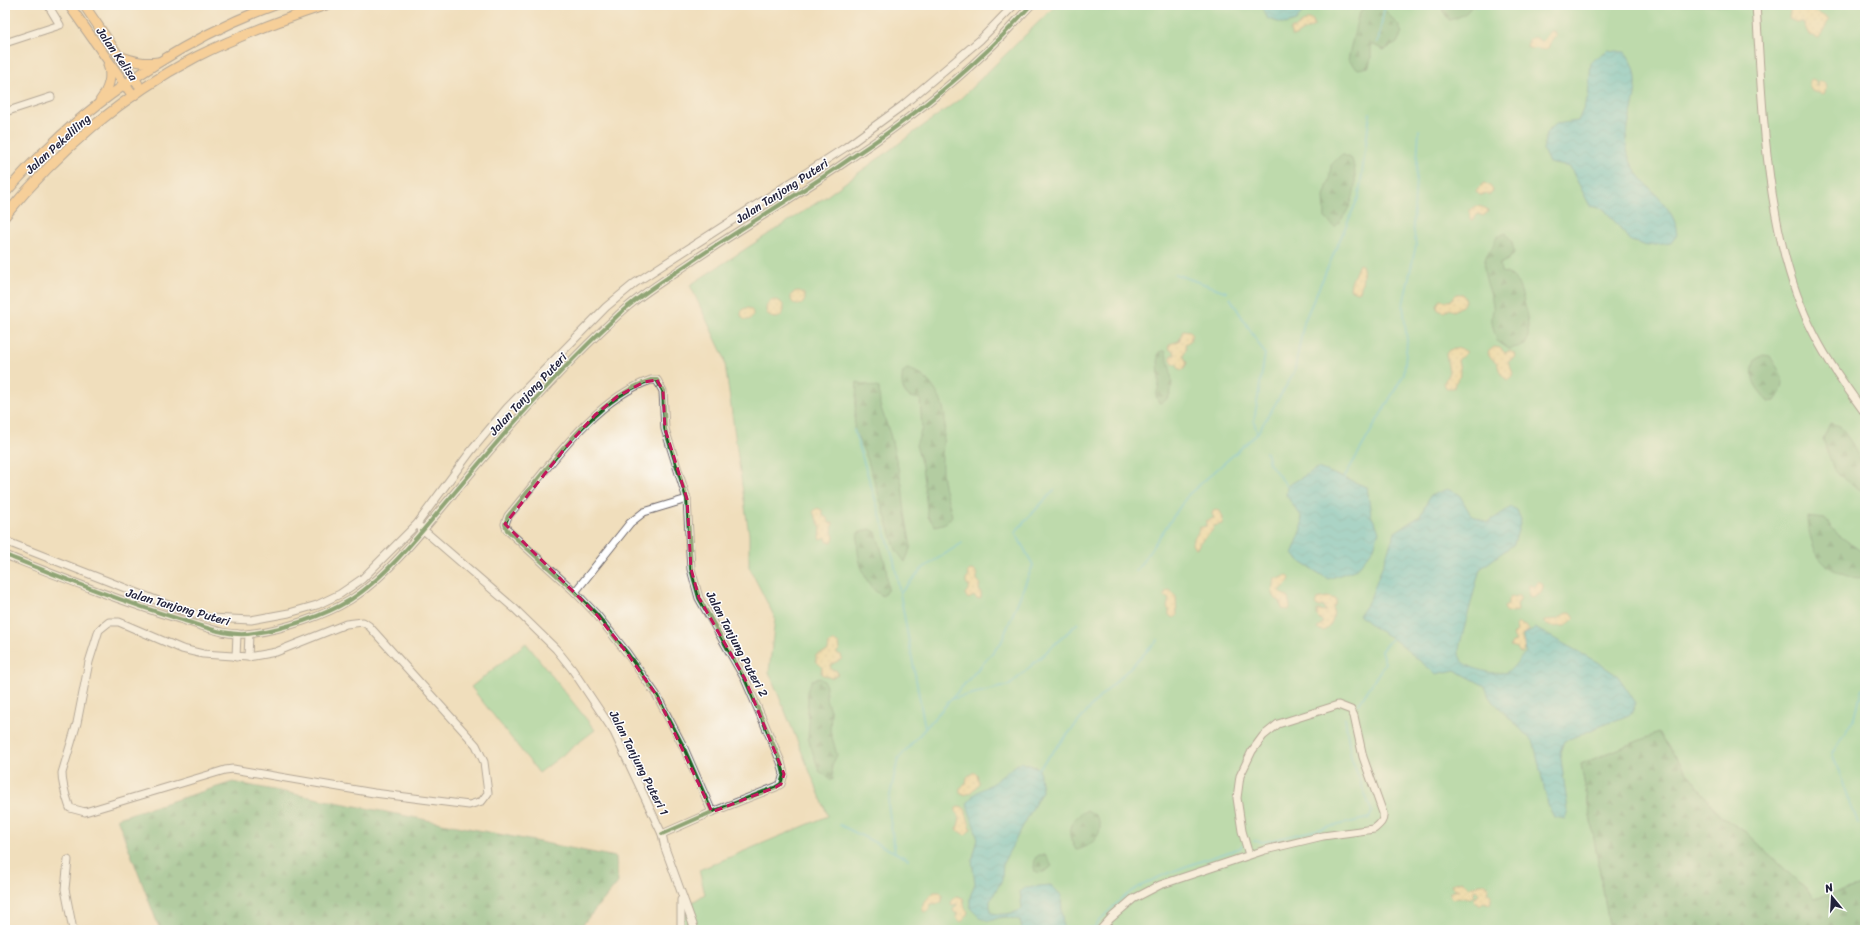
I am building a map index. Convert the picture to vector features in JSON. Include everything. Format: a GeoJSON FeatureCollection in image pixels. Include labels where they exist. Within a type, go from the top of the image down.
{"type":"FeatureCollection","features":[{"type":"Feature","properties":{"kind":"main road","name":"Jalan Kelisa"},"geometry":{"type":"LineString","coordinates":[[69,5],[107,62],[133,96]]}},
{"type":"Feature","properties":{"kind":"main road","name":"Jalan Kelisa"},"geometry":{"type":"LineString","coordinates":[[84,5],[142,90]]}},
{"type":"Feature","properties":{"kind":"main road","name":"Jalan Pekeliling"},"geometry":{"type":"LineString","coordinates":[[5,193],[49,147],[124,85],[222,26],[275,5]]}},
{"type":"Feature","properties":{"kind":"main road","name":"Jalan Pekeliling"},"geometry":{"type":"LineString","coordinates":[[5,216],[27,188],[58,159],[94,126],[142,90],[190,61],[227,42],[260,28],[326,5]]}},
{"type":"Feature","properties":{"kind":"main road"},"geometry":{"type":"LineString","coordinates":[[119,56],[135,62],[147,64],[164,60]]}},
{"type":"Feature","properties":{"kind":"main road"},"geometry":{"type":"LineString","coordinates":[[95,108],[105,94],[110,82],[110,70],[107,62]]}},
{"type":"Feature","properties":{"kind":"street"},"geometry":{"type":"LineString","coordinates":[[5,43],[60,24],[48,5]]}},
{"type":"Feature","properties":{"kind":"street","name":"Jalan Tanjong Puteri"},"geometry":{"type":"LineString","coordinates":[[5,542],[184,611],[210,618],[229,620],[258,619],[289,614],[317,605],[340,594],[362,579],[417,524],[471,451],[507,408],[606,307],[635,283],[846,147],[902,106],[980,40],[1014,5]]}},
{"type":"Feature","properties":{"kind":"street","name":"Jalan Tanjong Puteri"},"geometry":{"type":"LineString","coordinates":[[5,555],[134,605],[217,631],[249,634],[296,623],[332,610],[352,599],[371,584],[422,530],[518,418],[615,318],[645,293],[726,238],[853,158],[909,116],[961,75],[983,55],[1031,5]]}},
{"type":"Feature","properties":{"kind":"street"},"geometry":{"type":"LineString","coordinates":[[1756,5],[1770,180],[1778,227],[1792,281],[1814,334],[1840,378],[1865,413]]}},
{"type":"Feature","properties":{"kind":"street"},"geometry":{"type":"LineString","coordinates":[[5,112],[51,98]]}},
{"type":"Feature","properties":{"kind":"street","name":"Jalan Tanjung Puteri 2"},"geometry":{"type":"LineString","coordinates":[[575,592],[507,530],[505,524],[506,520],[566,446],[595,415],[618,396],[644,382],[657,380],[663,391],[665,429],[687,499],[691,569],[699,598],[745,679],[781,762],[784,774],[781,784],[776,787],[712,812],[662,834]]}},
{"type":"Feature","properties":{"kind":"street"},"geometry":{"type":"LineString","coordinates":[[687,499],[644,512],[630,523],[575,592],[597,615],[657,696],[683,746],[712,812]]}},
{"type":"Feature","properties":{"kind":"street","name":"Jalan Tanjung Puteri 1"},"geometry":{"type":"LineString","coordinates":[[417,524],[422,530],[515,610],[560,654],[614,732],[662,834],[665,848],[680,891],[696,930]]}},
{"type":"Feature","properties":{"kind":"street"},"geometry":{"type":"LineString","coordinates":[[130,590],[128,598],[134,605]]}},
{"type":"Feature","properties":{"kind":"street"},"geometry":{"type":"LineString","coordinates":[[317,605],[328,604],[332,610]]}},
{"type":"Feature","properties":{"kind":"street"},"geometry":{"type":"LineString","coordinates":[[109,622],[119,622],[182,649],[203,654],[248,657],[276,652],[346,624],[363,622],[369,626],[476,745],[484,762],[488,783],[486,795],[482,801],[469,805],[367,792],[233,769],[225,770],[85,812],[70,808],[62,782],[62,773],[77,723],[89,662],[99,630],[104,625],[109,622]]}},
{"type":"Feature","properties":{"kind":"street"},"geometry":{"type":"LineString","coordinates":[[236,657],[237,634]]}},
{"type":"Feature","properties":{"kind":"street"},"geometry":{"type":"LineString","coordinates":[[248,657],[249,634]]}},
{"type":"Feature","properties":{"kind":"street"},"geometry":{"type":"LineString","coordinates":[[1100,930],[1110,918],[1133,899],[1160,885],[1249,855],[1323,836],[1374,829],[1380,825],[1383,818],[1382,813],[1363,757],[1354,716],[1351,710],[1338,705],[1278,724],[1263,736],[1252,751],[1240,776],[1237,798],[1242,831],[1249,855]]}},
{"type":"Feature","properties":{"kind":"street"},"geometry":{"type":"LineString","coordinates":[[68,860],[65,889],[73,930]]}},
{"type":"Feature","properties":{"kind":"street"},"geometry":{"type":"LineString","coordinates":[[680,891],[682,909],[681,930]]}},
{"type":"Feature","properties":{"kind":"highlighted area"},"geometry":{"type":"Polygon","coordinates":[[[657,380],[663,391],[665,429],[687,499],[691,569],[699,598],[745,679],[784,774],[781,784],[776,787],[712,812],[657,696],[627,653],[597,615],[505,524],[566,447],[595,415],[618,396],[644,382],[657,380]]]}},
{"type":"Feature","properties":{"kind":"green space"},"geometry":{"type":"Polygon","coordinates":[[[1056,5],[1865,5],[1865,885],[1815,898],[1747,833],[1720,816],[1658,733],[1581,764],[1610,930],[681,930],[682,909],[705,894],[699,870],[828,816],[769,672],[775,618],[749,567],[749,535],[724,357],[690,285],[824,198],[960,99],[1056,5]]]}},
{"type":"Feature","properties":{"kind":"green space"},"geometry":{"type":"Polygon","coordinates":[[[1368,5],[1381,6],[1399,26],[1402,33],[1397,43],[1384,50],[1371,44],[1369,67],[1358,69],[1348,60],[1358,16],[1363,8],[1368,5]]]}},
{"type":"Feature","properties":{"kind":"green space"},"geometry":{"type":"Polygon","coordinates":[[[1443,5],[1472,5],[1468,11],[1462,15],[1449,20],[1444,13],[1443,5]]]}},
{"type":"Feature","properties":{"kind":"green space"},"geometry":{"type":"Polygon","coordinates":[[[1342,154],[1352,159],[1355,187],[1346,212],[1335,227],[1325,218],[1324,196],[1329,181],[1331,165],[1342,154]]]}},
{"type":"Feature","properties":{"kind":"green space"},"geometry":{"type":"Polygon","coordinates":[[[1506,233],[1512,242],[1514,253],[1509,259],[1500,264],[1501,272],[1512,276],[1518,284],[1521,290],[1528,324],[1528,339],[1525,345],[1509,349],[1497,341],[1493,329],[1493,305],[1484,269],[1487,254],[1496,239],[1506,233]]]}},
{"type":"Feature","properties":{"kind":"green space"},"geometry":{"type":"Polygon","coordinates":[[[1161,351],[1165,351],[1172,381],[1170,395],[1159,403],[1156,396],[1159,385],[1158,355],[1161,351]]]}},
{"type":"Feature","properties":{"kind":"green space"},"geometry":{"type":"Polygon","coordinates":[[[1763,355],[1770,356],[1782,378],[1782,388],[1775,401],[1768,402],[1754,383],[1752,373],[1755,360],[1763,355]]]}},
{"type":"Feature","properties":{"kind":"green space"},"geometry":{"type":"Polygon","coordinates":[[[907,369],[922,376],[935,389],[943,406],[945,415],[942,471],[952,516],[946,523],[935,526],[928,517],[922,466],[916,445],[922,428],[920,399],[910,397],[903,389],[902,375],[907,369]]]}},
{"type":"Feature","properties":{"kind":"green space"},"geometry":{"type":"Polygon","coordinates":[[[857,382],[879,388],[880,405],[890,434],[902,484],[911,547],[905,562],[896,550],[867,458],[854,430],[857,382]]]}},
{"type":"Feature","properties":{"kind":"green space"},"geometry":{"type":"Polygon","coordinates":[[[1830,423],[1840,426],[1853,445],[1865,469],[1865,493],[1834,470],[1823,439],[1830,423]]]}},
{"type":"Feature","properties":{"kind":"green space"},"geometry":{"type":"Polygon","coordinates":[[[1807,517],[1825,519],[1837,534],[1865,554],[1865,577],[1859,578],[1841,574],[1829,567],[1820,559],[1817,555],[1809,532],[1807,517]]]}},
{"type":"Feature","properties":{"kind":"green space"},"geometry":{"type":"Polygon","coordinates":[[[870,529],[876,532],[886,566],[888,589],[883,596],[876,592],[870,585],[859,559],[857,541],[858,533],[870,529]]]}},
{"type":"Feature","properties":{"kind":"green space"},"geometry":{"type":"Polygon","coordinates":[[[526,643],[595,730],[539,773],[471,687],[526,643]]]}},
{"type":"Feature","properties":{"kind":"green space"},"geometry":{"type":"Polygon","coordinates":[[[820,678],[824,681],[826,687],[826,699],[831,713],[830,730],[837,755],[832,765],[833,779],[830,779],[819,771],[808,738],[809,724],[807,712],[807,691],[812,680],[820,678]]]}},
{"type":"Feature","properties":{"kind":"green space"},"geometry":{"type":"Polygon","coordinates":[[[1658,733],[1720,816],[1747,833],[1815,898],[1865,885],[1865,930],[1610,930],[1581,764],[1658,733]]]}},
{"type":"Feature","properties":{"kind":"green space"},"geometry":{"type":"Polygon","coordinates":[[[233,782],[616,857],[618,883],[578,930],[160,930],[117,818],[233,782]]]}},
{"type":"Feature","properties":{"kind":"green space"},"geometry":{"type":"Polygon","coordinates":[[[1087,810],[1096,816],[1100,827],[1099,833],[1087,846],[1076,850],[1070,837],[1070,827],[1076,818],[1087,810]]]}},
{"type":"Feature","properties":{"kind":"green space"},"geometry":{"type":"Polygon","coordinates":[[[1039,855],[1045,855],[1052,866],[1046,871],[1039,873],[1035,872],[1034,868],[1035,858],[1039,855]]]}},
{"type":"Feature","properties":{"kind":"sand"},"geometry":{"type":"Polygon","coordinates":[[[1794,5],[1808,5],[1829,20],[1819,38],[1809,35],[1803,22],[1796,22],[1789,19],[1790,11],[1794,5]]]}},
{"type":"Feature","properties":{"kind":"sand"},"geometry":{"type":"Polygon","coordinates":[[[1308,19],[1313,20],[1314,26],[1296,36],[1292,36],[1290,31],[1292,28],[1296,28],[1308,19]]]}},
{"type":"Feature","properties":{"kind":"sand"},"geometry":{"type":"Polygon","coordinates":[[[1551,31],[1554,31],[1557,35],[1550,43],[1548,48],[1543,50],[1527,47],[1529,39],[1535,37],[1542,42],[1551,31]]]}},
{"type":"Feature","properties":{"kind":"sand"},"geometry":{"type":"Polygon","coordinates":[[[1812,79],[1817,81],[1816,84],[1818,87],[1819,81],[1824,82],[1826,88],[1824,94],[1812,91],[1809,86],[1809,81],[1812,79]]]}},
{"type":"Feature","properties":{"kind":"sand"},"geometry":{"type":"Polygon","coordinates":[[[1484,183],[1490,186],[1493,190],[1490,194],[1480,195],[1476,192],[1477,189],[1484,183]]]}},
{"type":"Feature","properties":{"kind":"sand"},"geometry":{"type":"Polygon","coordinates":[[[1475,206],[1487,209],[1488,212],[1483,216],[1478,214],[1473,220],[1470,220],[1470,210],[1475,206]]]}},
{"type":"Feature","properties":{"kind":"sand"},"geometry":{"type":"Polygon","coordinates":[[[1359,264],[1362,265],[1363,268],[1363,278],[1360,291],[1356,292],[1350,289],[1359,264]]]}},
{"type":"Feature","properties":{"kind":"sand"},"geometry":{"type":"Polygon","coordinates":[[[798,291],[803,293],[805,298],[803,303],[798,305],[793,303],[791,298],[793,293],[798,291]]]}},
{"type":"Feature","properties":{"kind":"sand"},"geometry":{"type":"Polygon","coordinates":[[[1457,294],[1463,294],[1466,300],[1462,306],[1454,311],[1449,309],[1444,312],[1438,310],[1437,305],[1440,300],[1450,301],[1457,294]]]}},
{"type":"Feature","properties":{"kind":"sand"},"geometry":{"type":"Polygon","coordinates":[[[775,300],[781,303],[784,309],[781,315],[775,318],[769,315],[766,309],[769,303],[775,300]]]}},
{"type":"Feature","properties":{"kind":"sand"},"geometry":{"type":"Polygon","coordinates":[[[747,308],[751,310],[753,314],[751,318],[747,320],[743,318],[741,314],[743,310],[747,308]]]}},
{"type":"Feature","properties":{"kind":"sand"},"geometry":{"type":"Polygon","coordinates":[[[1183,330],[1190,331],[1192,333],[1190,341],[1185,344],[1186,349],[1183,355],[1187,363],[1183,370],[1179,369],[1177,364],[1173,364],[1171,355],[1175,355],[1175,353],[1168,348],[1170,344],[1179,341],[1183,330]]]}},
{"type":"Feature","properties":{"kind":"sand"},"geometry":{"type":"Polygon","coordinates":[[[1494,347],[1500,348],[1505,353],[1509,351],[1514,353],[1515,357],[1508,362],[1513,373],[1511,378],[1507,380],[1501,374],[1497,363],[1489,356],[1488,352],[1494,347]]]}},
{"type":"Feature","properties":{"kind":"sand"},"geometry":{"type":"Polygon","coordinates":[[[1460,348],[1467,352],[1458,360],[1461,376],[1455,383],[1454,388],[1446,388],[1444,383],[1449,372],[1446,354],[1449,350],[1460,348]]]}},
{"type":"Feature","properties":{"kind":"sand"},"geometry":{"type":"Polygon","coordinates":[[[817,508],[822,510],[822,515],[828,519],[829,523],[833,523],[832,532],[834,537],[832,542],[827,542],[826,537],[822,539],[820,538],[821,528],[813,512],[817,508]]]}},
{"type":"Feature","properties":{"kind":"sand"},"geometry":{"type":"Polygon","coordinates":[[[1213,511],[1220,511],[1223,518],[1222,524],[1214,526],[1211,532],[1201,541],[1198,547],[1195,548],[1192,545],[1192,542],[1199,528],[1206,526],[1206,521],[1214,518],[1212,514],[1213,511]]]}},
{"type":"Feature","properties":{"kind":"sand"},"geometry":{"type":"Polygon","coordinates":[[[970,570],[975,571],[977,575],[977,580],[980,583],[979,590],[981,593],[981,598],[977,599],[974,596],[968,599],[965,594],[970,587],[966,584],[966,580],[969,576],[967,573],[970,570]]]}},
{"type":"Feature","properties":{"kind":"sand"},"geometry":{"type":"Polygon","coordinates":[[[1287,575],[1290,578],[1289,581],[1280,591],[1288,597],[1290,607],[1289,610],[1282,609],[1280,601],[1275,599],[1272,594],[1274,578],[1279,579],[1287,575]]]}},
{"type":"Feature","properties":{"kind":"sand"},"geometry":{"type":"Polygon","coordinates":[[[1539,581],[1543,585],[1542,592],[1535,597],[1529,597],[1528,586],[1531,585],[1534,587],[1539,581]]]}},
{"type":"Feature","properties":{"kind":"sand"},"geometry":{"type":"Polygon","coordinates":[[[1170,590],[1176,597],[1177,616],[1173,618],[1169,615],[1169,610],[1167,607],[1169,599],[1164,596],[1166,591],[1170,590]]]}},
{"type":"Feature","properties":{"kind":"sand"},"geometry":{"type":"Polygon","coordinates":[[[1518,595],[1521,599],[1517,604],[1518,611],[1506,613],[1504,607],[1508,605],[1508,599],[1511,597],[1515,598],[1518,595]]]}},
{"type":"Feature","properties":{"kind":"sand"},"geometry":{"type":"Polygon","coordinates":[[[1327,597],[1336,599],[1336,604],[1333,607],[1334,614],[1331,624],[1323,631],[1317,629],[1323,622],[1317,616],[1317,610],[1326,611],[1323,606],[1319,607],[1315,604],[1317,599],[1327,597]]]}},
{"type":"Feature","properties":{"kind":"sand"},"geometry":{"type":"Polygon","coordinates":[[[1571,612],[1575,618],[1565,626],[1554,627],[1543,622],[1545,620],[1558,619],[1571,612]]]}},
{"type":"Feature","properties":{"kind":"sand"},"geometry":{"type":"Polygon","coordinates":[[[1518,623],[1527,627],[1529,630],[1521,637],[1525,647],[1523,653],[1520,653],[1517,648],[1510,646],[1512,642],[1516,641],[1513,635],[1517,631],[1516,626],[1518,623]]]}},
{"type":"Feature","properties":{"kind":"sand"},"geometry":{"type":"Polygon","coordinates":[[[834,641],[839,644],[840,649],[836,653],[841,655],[842,659],[832,664],[830,667],[832,670],[836,670],[838,674],[831,678],[821,674],[822,667],[816,661],[816,655],[828,651],[829,644],[834,641]]]}},
{"type":"Feature","properties":{"kind":"sand"},"geometry":{"type":"Polygon","coordinates":[[[974,772],[977,775],[979,783],[970,793],[963,795],[960,793],[960,788],[966,784],[967,777],[974,772]]]}},
{"type":"Feature","properties":{"kind":"sand"},"geometry":{"type":"Polygon","coordinates":[[[961,806],[965,809],[971,829],[965,835],[957,830],[960,818],[956,812],[956,808],[961,806]]]}},
{"type":"Feature","properties":{"kind":"sand"},"geometry":{"type":"Polygon","coordinates":[[[1462,881],[1469,887],[1482,884],[1487,885],[1489,887],[1487,892],[1492,896],[1490,904],[1483,902],[1480,905],[1475,902],[1474,899],[1479,894],[1477,890],[1474,891],[1474,896],[1470,898],[1458,897],[1453,899],[1450,896],[1450,892],[1459,890],[1454,889],[1451,884],[1462,881]]]}},
{"type":"Feature","properties":{"kind":"sand"},"geometry":{"type":"Polygon","coordinates":[[[934,892],[940,892],[942,894],[942,903],[931,904],[928,911],[924,912],[924,904],[934,892]]]}},
{"type":"Feature","properties":{"kind":"sand"},"geometry":{"type":"Polygon","coordinates":[[[957,896],[963,898],[965,908],[968,912],[964,920],[960,922],[956,918],[959,913],[955,913],[953,910],[957,904],[951,904],[953,898],[957,896]]]}},
{"type":"Feature","properties":{"kind":"water"},"geometry":{"type":"Polygon","coordinates":[[[1261,5],[1307,5],[1296,21],[1285,24],[1268,19],[1261,5]]]}},
{"type":"Feature","properties":{"kind":"water"},"geometry":{"type":"Polygon","coordinates":[[[1608,50],[1625,52],[1632,63],[1636,75],[1636,87],[1627,137],[1627,149],[1634,169],[1663,202],[1674,220],[1677,235],[1671,243],[1647,246],[1631,241],[1604,209],[1590,206],[1570,167],[1549,163],[1543,150],[1546,133],[1556,124],[1578,121],[1588,98],[1591,62],[1608,50]]]}},
{"type":"Feature","properties":{"kind":"water"},"geometry":{"type":"Polygon","coordinates":[[[1318,468],[1367,487],[1371,515],[1379,531],[1374,548],[1357,569],[1328,579],[1302,563],[1292,554],[1302,529],[1301,516],[1286,495],[1287,486],[1318,468]]]}},
{"type":"Feature","properties":{"kind":"water"},"geometry":{"type":"Polygon","coordinates":[[[1447,489],[1459,494],[1471,515],[1487,523],[1511,507],[1517,510],[1521,520],[1514,544],[1480,569],[1460,644],[1459,653],[1464,663],[1482,671],[1496,673],[1507,672],[1526,652],[1523,635],[1535,628],[1597,662],[1618,676],[1636,703],[1631,714],[1564,741],[1560,752],[1568,810],[1565,819],[1554,817],[1548,805],[1534,743],[1489,697],[1485,686],[1455,670],[1436,674],[1392,638],[1376,629],[1359,615],[1370,599],[1395,532],[1420,516],[1430,496],[1447,489]]]}},
{"type":"Feature","properties":{"kind":"water"},"geometry":{"type":"Polygon","coordinates":[[[1020,762],[1039,768],[1042,791],[1003,863],[1002,880],[990,901],[990,912],[1002,914],[1019,911],[1022,909],[1020,891],[1027,887],[1051,885],[1061,895],[1063,930],[1022,930],[1020,920],[1006,917],[990,921],[980,918],[970,908],[970,897],[975,883],[972,861],[978,839],[967,804],[974,794],[993,783],[1020,762]]]}},
{"type":"Feature","properties":{"kind":"waterway"},"geometry":{"type":"LineString","coordinates":[[1378,42],[1385,5]]}},
{"type":"Feature","properties":{"kind":"waterway"},"geometry":{"type":"LineString","coordinates":[[1136,571],[1188,495],[1257,434],[1294,373],[1304,322],[1359,196],[1370,113]]}},
{"type":"Feature","properties":{"kind":"waterway"},"geometry":{"type":"LineString","coordinates":[[1344,478],[1404,374],[1407,341],[1403,305],[1416,245],[1413,226],[1419,130]]}},
{"type":"Feature","properties":{"kind":"waterway"},"geometry":{"type":"LineString","coordinates":[[1175,274],[1227,292]]}},
{"type":"Feature","properties":{"kind":"waterway"},"geometry":{"type":"LineString","coordinates":[[1230,298],[1265,354],[1254,421],[1257,433]]}},
{"type":"Feature","properties":{"kind":"waterway"},"geometry":{"type":"LineString","coordinates":[[854,430],[894,561],[925,728]]}},
{"type":"Feature","properties":{"kind":"waterway"},"geometry":{"type":"LineString","coordinates":[[1266,452],[1269,463],[1287,486]]}},
{"type":"Feature","properties":{"kind":"waterway"},"geometry":{"type":"LineString","coordinates":[[895,853],[888,804],[898,759],[1001,643],[1033,565],[1015,532],[1054,490]]}},
{"type":"Feature","properties":{"kind":"waterway"},"geometry":{"type":"LineString","coordinates":[[900,593],[923,568],[962,543]]}},
{"type":"Feature","properties":{"kind":"waterway"},"geometry":{"type":"LineString","coordinates":[[951,699],[1010,685],[1078,623]]}},
{"type":"Feature","properties":{"kind":"waterway"},"geometry":{"type":"LineString","coordinates":[[1359,704],[1385,663],[1381,651],[1392,638]]}},
{"type":"Feature","properties":{"kind":"waterway"},"geometry":{"type":"LineString","coordinates":[[1039,768],[1097,700],[1158,640]]}},
{"type":"Feature","properties":{"kind":"waterway"},"geometry":{"type":"LineString","coordinates":[[1858,823],[1832,753],[1855,717],[1862,689]]}},
{"type":"Feature","properties":{"kind":"waterway"},"geometry":{"type":"LineString","coordinates":[[1254,841],[1263,842],[1369,818],[1372,812],[1351,757],[1345,718]]}},
{"type":"Feature","properties":{"kind":"waterway"},"geometry":{"type":"LineString","coordinates":[[840,825],[908,859]]}},
{"type":"Feature","properties":{"kind":"waterway"},"geometry":{"type":"LineString","coordinates":[[1864,839],[1865,843]]}},
{"type":"Feature","properties":{"kind":"waterway"},"geometry":{"type":"LineString","coordinates":[[1092,930],[1113,907],[1137,888],[1175,871],[1240,848],[1242,845]]}},
{"type":"Feature","properties":{"kind":"waterway"},"geometry":{"type":"LineString","coordinates":[[1063,928],[1094,928]]}},
{"type":"Feature","properties":{"kind":"cycle path"},"geometry":{"type":"LineString","coordinates":[[5,555],[135,605],[226,633],[245,634],[266,631],[304,621],[340,606],[365,589],[395,562],[534,400],[621,312],[638,298],[666,279],[831,172],[904,121],[971,66],[1031,5]]}},
{"type":"Feature","properties":{"kind":"cycle path"},"geometry":{"type":"LineString","coordinates":[[662,834],[712,812],[776,787],[781,784],[784,774],[781,762],[745,679],[699,598],[691,569],[687,499],[665,429],[663,391],[657,380],[651,380],[630,389],[590,420],[555,458],[508,516],[505,524],[507,530],[575,592],[597,615],[627,653],[657,696],[683,746],[712,812]]}}]}
